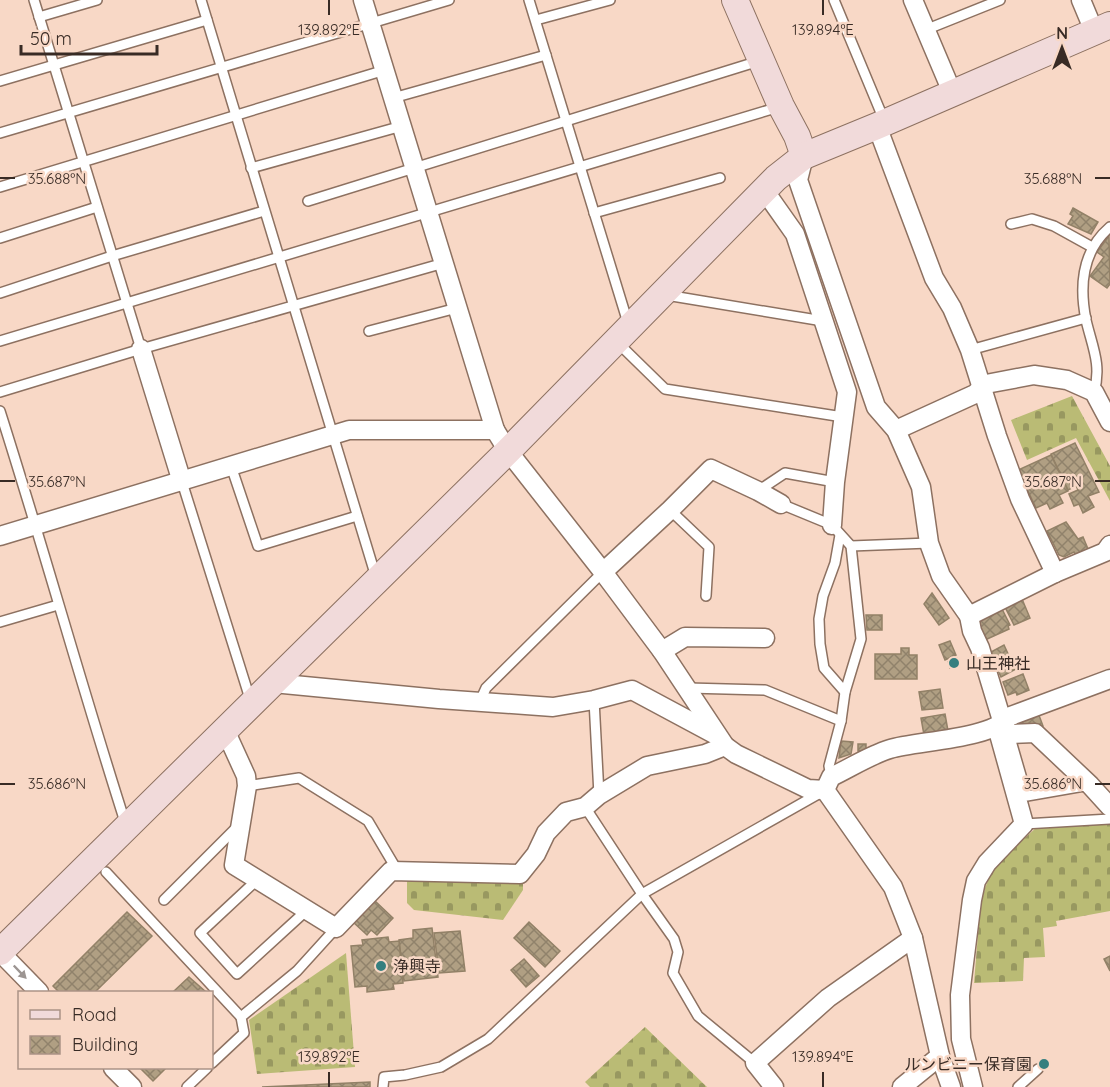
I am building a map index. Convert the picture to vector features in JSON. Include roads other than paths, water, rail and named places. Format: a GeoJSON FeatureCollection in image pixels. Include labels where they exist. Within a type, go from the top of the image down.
{"type":"FeatureCollection","features":[{"type":"Feature","properties":{"kind":"street"},"geometry":{"type":"LineString","coordinates":[[363,0],[495,430],[508,451],[662,651],[721,741]]}},
{"type":"Feature","properties":{"kind":"street"},"geometry":{"type":"LineString","coordinates":[[735,0],[781,106],[797,136],[804,156],[798,180],[876,407],[896,430],[921,487],[929,543],[942,576],[969,616],[1003,728],[1024,824],[987,863],[976,881],[972,900],[960,995],[960,1039],[973,1087]]}},
{"type":"Feature","properties":{"kind":"street"},"geometry":{"type":"LineString","coordinates":[[913,0],[952,92]]}},
{"type":"Feature","properties":{"kind":"street"},"geometry":{"type":"LineString","coordinates":[[37,991],[0,952],[508,451],[764,190],[804,156],[1102,28],[1081,0]]}},
{"type":"Feature","properties":{"kind":"street"},"geometry":{"type":"LineString","coordinates":[[881,124],[934,278],[952,308],[970,350],[981,389],[1020,499],[1055,573]]}},
{"type":"Feature","properties":{"kind":"street"},"geometry":{"type":"LineString","coordinates":[[764,190],[795,234],[847,392],[835,482],[836,530]]}},
{"type":"Feature","properties":{"kind":"street"},"geometry":{"type":"LineString","coordinates":[[141,349],[182,482]]}},
{"type":"Feature","properties":{"kind":"street"},"geometry":{"type":"LineString","coordinates":[[896,430],[975,394],[986,384],[1034,375],[1068,380],[1094,392],[1110,422]]}},
{"type":"Feature","properties":{"kind":"street"},"geometry":{"type":"LineString","coordinates":[[0,536],[349,430],[495,430]]}},
{"type":"Feature","properties":{"kind":"street"},"geometry":{"type":"LineString","coordinates":[[603,572],[711,470],[781,504]]}},
{"type":"Feature","properties":{"kind":"street"},"geometry":{"type":"LineString","coordinates":[[969,616],[1055,573],[1108,553]]}},
{"type":"Feature","properties":{"kind":"street"},"geometry":{"type":"LineString","coordinates":[[662,651],[685,637],[765,638]]}},
{"type":"Feature","properties":{"kind":"street"},"geometry":{"type":"LineString","coordinates":[[1003,728],[1008,717],[1110,679]]}},
{"type":"Feature","properties":{"kind":"street"},"geometry":{"type":"LineString","coordinates":[[273,683],[553,707],[632,690],[721,741],[736,754],[808,789],[828,783],[889,749],[1003,728],[1035,733],[1110,807]]}},
{"type":"Feature","properties":{"kind":"street"},"geometry":{"type":"LineString","coordinates":[[225,730],[246,776],[248,786],[234,865],[336,928],[391,871],[520,874],[536,854],[546,833],[566,812],[585,807],[599,795],[647,766],[705,754],[721,741]]}},
{"type":"Feature","properties":{"kind":"street"},"geometry":{"type":"LineString","coordinates":[[828,783],[892,887],[913,938],[940,1056],[951,1087]]}},
{"type":"Feature","properties":{"kind":"street"},"geometry":{"type":"LineString","coordinates":[[750,1087],[758,1067],[828,998],[913,938]]}},
{"type":"Feature","properties":{"kind":"street"},"geometry":{"type":"LineString","coordinates":[[902,1087],[940,1056]]}},
{"type":"Feature","properties":{"kind":"street"},"geometry":{"type":"LineString","coordinates":[[758,1067],[774,1087]]}},
{"type":"Feature","properties":{"kind":"street"},"geometry":{"type":"LineString","coordinates":[[114,1069],[132,1087]]}},
{"type":"Feature","properties":{"kind":"lane"},"geometry":{"type":"LineString","coordinates":[[34,0],[141,349]]}},
{"type":"Feature","properties":{"kind":"lane"},"geometry":{"type":"LineString","coordinates":[[39,17],[97,0]]}},
{"type":"Feature","properties":{"kind":"lane"},"geometry":{"type":"LineString","coordinates":[[201,0],[377,580]]}},
{"type":"Feature","properties":{"kind":"lane"},"geometry":{"type":"LineString","coordinates":[[0,133],[449,0]]}},
{"type":"Feature","properties":{"kind":"lane"},"geometry":{"type":"LineString","coordinates":[[529,0],[594,213],[623,335],[665,389],[843,417]]}},
{"type":"Feature","properties":{"kind":"lane"},"geometry":{"type":"LineString","coordinates":[[536,20],[610,0]]}},
{"type":"Feature","properties":{"kind":"lane"},"geometry":{"type":"LineString","coordinates":[[834,0],[881,124]]}},
{"type":"Feature","properties":{"kind":"lane"},"geometry":{"type":"LineString","coordinates":[[925,30],[985,3],[1000,0]]}},
{"type":"Feature","properties":{"kind":"lane"},"geometry":{"type":"LineString","coordinates":[[0,81],[207,20]]}},
{"type":"Feature","properties":{"kind":"lane"},"geometry":{"type":"LineString","coordinates":[[393,98],[546,55]]}},
{"type":"Feature","properties":{"kind":"lane"},"geometry":{"type":"LineString","coordinates":[[308,201],[761,60]]}},
{"type":"Feature","properties":{"kind":"lane"},"geometry":{"type":"LineString","coordinates":[[0,187],[385,70]]}},
{"type":"Feature","properties":{"kind":"lane"},"geometry":{"type":"LineString","coordinates":[[0,341],[781,106]]}},
{"type":"Feature","properties":{"kind":"lane"},"geometry":{"type":"LineString","coordinates":[[251,168],[402,126]]}},
{"type":"Feature","properties":{"kind":"lane"},"geometry":{"type":"LineString","coordinates":[[594,213],[720,178]]}},
{"type":"Feature","properties":{"kind":"lane"},"geometry":{"type":"LineString","coordinates":[[0,238],[98,207]]}},
{"type":"Feature","properties":{"kind":"lane"},"geometry":{"type":"LineString","coordinates":[[0,293],[112,256],[264,211]]}},
{"type":"Feature","properties":{"kind":"lane"},"geometry":{"type":"LineString","coordinates":[[1011,224],[1032,219],[1054,226],[1092,247]]}},
{"type":"Feature","properties":{"kind":"lane"},"geometry":{"type":"LineString","coordinates":[[1094,392],[1098,378],[1097,366],[1086,318],[1083,275],[1092,247],[1110,227]]}},
{"type":"Feature","properties":{"kind":"lane"},"geometry":{"type":"LineString","coordinates":[[0,392],[141,349],[444,263]]}},
{"type":"Feature","properties":{"kind":"lane"},"geometry":{"type":"LineString","coordinates":[[662,294],[823,321]]}},
{"type":"Feature","properties":{"kind":"lane"},"geometry":{"type":"LineString","coordinates":[[369,331],[458,308]]}},
{"type":"Feature","properties":{"kind":"lane"},"geometry":{"type":"LineString","coordinates":[[970,350],[1086,318]]}},
{"type":"Feature","properties":{"kind":"lane"},"geometry":{"type":"LineString","coordinates":[[0,411],[127,828]]}},
{"type":"Feature","properties":{"kind":"lane"},"geometry":{"type":"LineString","coordinates":[[231,466],[258,546],[357,516]]}},
{"type":"Feature","properties":{"kind":"lane"},"geometry":{"type":"LineString","coordinates":[[758,491],[785,473],[835,482]]}},
{"type":"Feature","properties":{"kind":"lane"},"geometry":{"type":"LineString","coordinates":[[182,482],[252,704]]}},
{"type":"Feature","properties":{"kind":"lane"},"geometry":{"type":"LineString","coordinates":[[383,1087],[384,1077],[441,1067],[488,1039],[642,894],[828,783],[829,766],[841,721],[845,692],[861,639],[851,546],[836,530],[781,504]]}},
{"type":"Feature","properties":{"kind":"lane"},"geometry":{"type":"LineString","coordinates":[[670,510],[709,547],[705,596]]}},
{"type":"Feature","properties":{"kind":"lane"},"geometry":{"type":"LineString","coordinates":[[836,530],[836,563],[823,596],[819,619],[820,644],[824,668],[845,692]]}},
{"type":"Feature","properties":{"kind":"lane"},"geometry":{"type":"LineString","coordinates":[[851,546],[929,543]]}},
{"type":"Feature","properties":{"kind":"lane"},"geometry":{"type":"LineString","coordinates":[[480,700],[486,688],[603,572]]}},
{"type":"Feature","properties":{"kind":"lane"},"geometry":{"type":"LineString","coordinates":[[0,622],[58,605]]}},
{"type":"Feature","properties":{"kind":"lane"},"geometry":{"type":"LineString","coordinates":[[688,688],[765,690],[841,721]]}},
{"type":"Feature","properties":{"kind":"lane"},"geometry":{"type":"LineString","coordinates":[[594,700],[599,795]]}},
{"type":"Feature","properties":{"kind":"lane"},"geometry":{"type":"LineString","coordinates":[[1003,728],[1027,796],[1090,785]]}},
{"type":"Feature","properties":{"kind":"lane"},"geometry":{"type":"LineString","coordinates":[[248,786],[299,778],[368,821],[397,870]]}},
{"type":"Feature","properties":{"kind":"lane"},"geometry":{"type":"LineString","coordinates":[[585,807],[674,939],[678,952],[673,974],[698,1016],[758,1067]]}},
{"type":"Feature","properties":{"kind":"lane"},"geometry":{"type":"LineString","coordinates":[[1024,824],[1110,819]]}},
{"type":"Feature","properties":{"kind":"lane"},"geometry":{"type":"LineString","coordinates":[[164,900],[242,823]]}},
{"type":"Feature","properties":{"kind":"lane"},"geometry":{"type":"LineString","coordinates":[[106,872],[241,1017],[244,1033],[213,1063]]}},
{"type":"Feature","properties":{"kind":"lane"},"geometry":{"type":"LineString","coordinates":[[258,879],[200,933],[237,974],[307,910]]}},
{"type":"Feature","properties":{"kind":"lane"},"geometry":{"type":"LineString","coordinates":[[241,1017],[297,971],[336,928]]}},
{"type":"Feature","properties":{"kind":"lane"},"geometry":{"type":"LineString","coordinates":[[187,1087],[206,1069]]}},
{"type":"Feature","properties":{"kind":"lane"},"geometry":{"type":"LineString","coordinates":[[1018,1087],[1038,1069]]}},
{"type":"Feature","properties":{"kind":"place","name":"山王神社"},"geometry":{"type":"Point","coordinates":[954,663]}},
{"type":"Feature","properties":{"kind":"place","name":"浄興寺"},"geometry":{"type":"Point","coordinates":[381,966]}},
{"type":"Feature","properties":{"kind":"place","name":"ルンビニー保育園"},"geometry":{"type":"Point","coordinates":[1044,1064]}}]}
